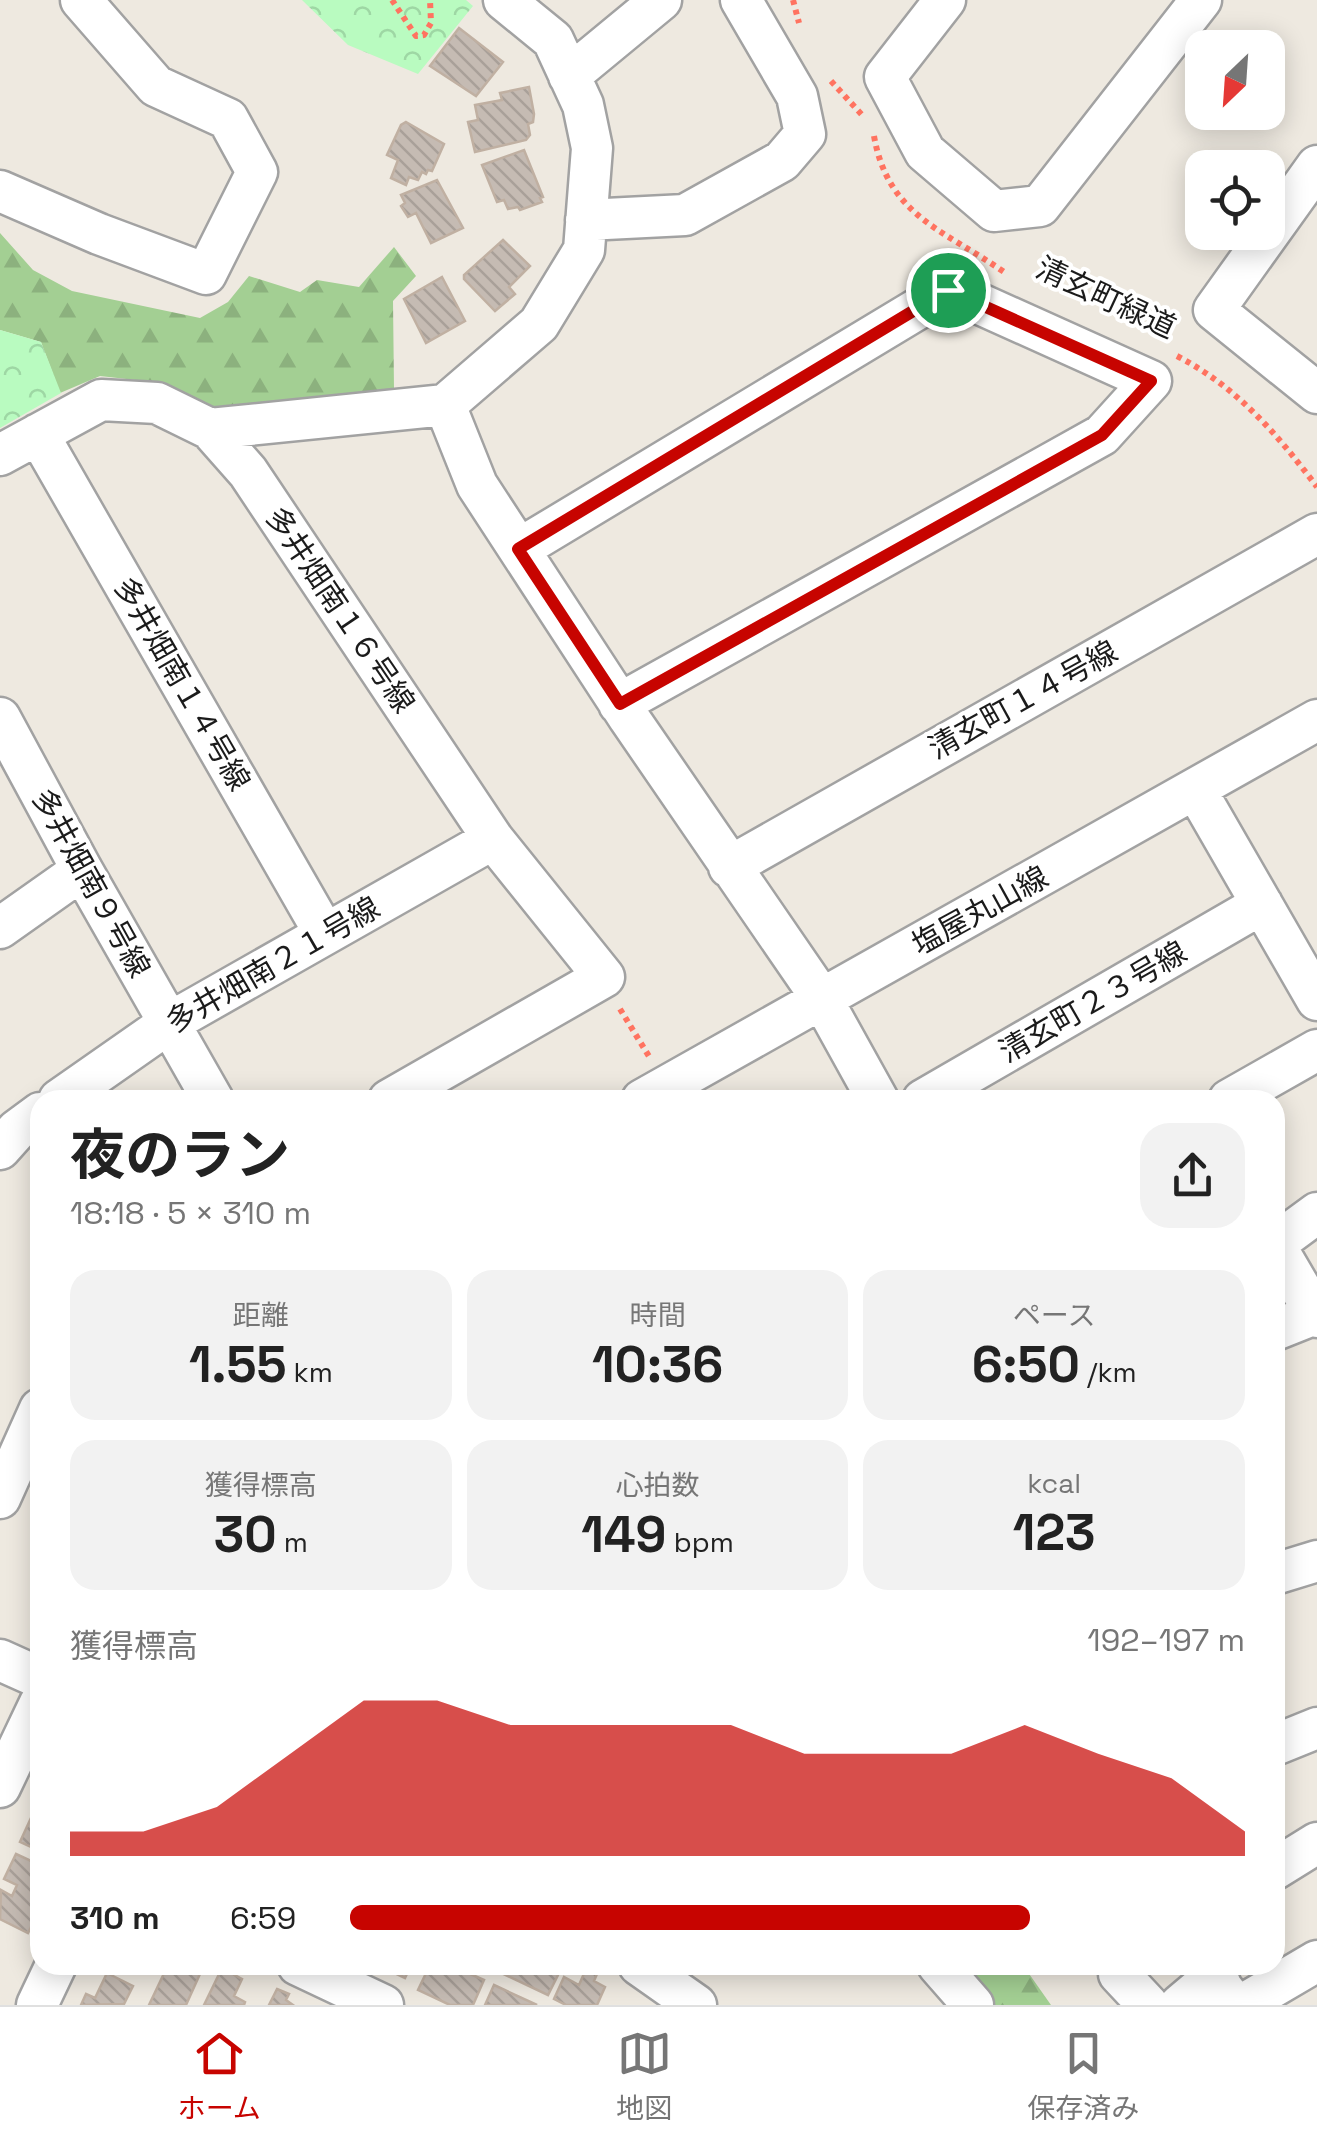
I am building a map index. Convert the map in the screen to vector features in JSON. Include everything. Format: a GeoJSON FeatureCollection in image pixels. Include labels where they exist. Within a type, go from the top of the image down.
{"type":"FeatureCollection","features":[{"type":"Feature","properties":{"kind":"street"},"geometry":{"type":"LineString","coordinates":[[0,191],[206,274],[257,172],[228,119],[156,86],[81,0]]}},
{"type":"Feature","properties":{"kind":"street"},"geometry":{"type":"LineString","coordinates":[[210,430],[444,405],[539,324],[584,250],[592,148],[583,105],[553,40],[504,0]]}},
{"type":"Feature","properties":{"kind":"street"},"geometry":{"type":"LineString","coordinates":[[569,76],[661,0]]}},
{"type":"Feature","properties":{"kind":"street"},"geometry":{"type":"LineString","coordinates":[[586,220],[685,215],[782,161],[805,134],[796,96],[740,0]]}},
{"type":"Feature","properties":{"kind":"street"},"geometry":{"type":"LineString","coordinates":[[944,0],[885,77],[926,152],[994,211],[1040,206],[1201,0]]}},
{"type":"Feature","properties":{"kind":"street"},"geometry":{"type":"LineString","coordinates":[[1317,166],[1214,310],[1317,394]]}},
{"type":"Feature","properties":{"kind":"street"},"geometry":{"type":"LineString","coordinates":[[518,549],[948,290],[1151,381],[1102,435],[620,704]]}},
{"type":"Feature","properties":{"kind":"street","name":"多井畑南１６号線"},"geometry":{"type":"LineString","coordinates":[[0,455],[101,400],[156,403],[210,430],[248,472],[493,840],[602,977]]}},
{"type":"Feature","properties":{"kind":"street"},"geometry":{"type":"LineString","coordinates":[[444,405],[477,485],[729,867],[822,999],[872,1090]]}},
{"type":"Feature","properties":{"kind":"street","name":"多井畑南１４号線"},"geometry":{"type":"LineString","coordinates":[[38,434],[325,934]]}},
{"type":"Feature","properties":{"kind":"street","name":"清玄町１４号線"},"geometry":{"type":"LineString","coordinates":[[729,867],[1317,534]]}},
{"type":"Feature","properties":{"kind":"street","name":"多井畑南９号線"},"geometry":{"type":"LineString","coordinates":[[0,718],[207,1090]]}},
{"type":"Feature","properties":{"kind":"street","name":"塩屋丸山線"},"geometry":{"type":"LineString","coordinates":[[660,1090],[1317,720]]}},
{"type":"Feature","properties":{"kind":"street"},"geometry":{"type":"LineString","coordinates":[[1196,790],[1317,1000]]}},
{"type":"Feature","properties":{"kind":"street","name":"多井畑南２１号線"},"geometry":{"type":"LineString","coordinates":[[73,1090],[169,1022],[493,840]]}},
{"type":"Feature","properties":{"kind":"street"},"geometry":{"type":"LineString","coordinates":[[0,928],[82,870]]}},
{"type":"Feature","properties":{"kind":"street","name":"清玄町２３号線"},"geometry":{"type":"LineString","coordinates":[[940,1090],[1262,904]]}},
{"type":"Feature","properties":{"kind":"street"},"geometry":{"type":"LineString","coordinates":[[406,1090],[602,977]]}},
{"type":"Feature","properties":{"kind":"street"},"geometry":{"type":"LineString","coordinates":[[1247,1090],[1317,1050]]}},
{"type":"Feature","properties":{"kind":"street"},"geometry":{"type":"LineString","coordinates":[[0,1149],[30,1120]]}},
{"type":"Feature","properties":{"kind":"street"},"geometry":{"type":"LineString","coordinates":[[1285,1237],[1317,1213]]}},
{"type":"Feature","properties":{"kind":"street"},"geometry":{"type":"LineString","coordinates":[[1285,1262],[1316,1316],[1285,1327]]}},
{"type":"Feature","properties":{"kind":"street"},"geometry":{"type":"LineString","coordinates":[[4,1476],[30,1428]]}},
{"type":"Feature","properties":{"kind":"street"},"geometry":{"type":"LineString","coordinates":[[1285,1571],[1317,1561]]}},
{"type":"Feature","properties":{"kind":"street"},"geometry":{"type":"LineString","coordinates":[[0,1660],[30,1674]]}},
{"type":"Feature","properties":{"kind":"street"},"geometry":{"type":"LineString","coordinates":[[0,1787],[30,1725]]}},
{"type":"Feature","properties":{"kind":"street"},"geometry":{"type":"LineString","coordinates":[[1285,1740],[1317,1728]]}},
{"type":"Feature","properties":{"kind":"street"},"geometry":{"type":"LineString","coordinates":[[1285,1863],[1317,1843]]}},
{"type":"Feature","properties":{"kind":"street"},"geometry":{"type":"LineString","coordinates":[[1285,1971],[1317,1961]]}},
{"type":"Feature","properties":{"kind":"street"},"geometry":{"type":"LineString","coordinates":[[38,2005],[52,1975]]}},
{"type":"Feature","properties":{"kind":"street"},"geometry":{"type":"LineString","coordinates":[[319,1975],[383,2005]]}},
{"type":"Feature","properties":{"kind":"street"},"geometry":{"type":"LineString","coordinates":[[653,1975],[696,2005]]}},
{"type":"Feature","properties":{"kind":"street"},"geometry":{"type":"LineString","coordinates":[[947,1975],[974,2005]]}},
{"type":"Feature","properties":{"kind":"street"},"geometry":{"type":"LineString","coordinates":[[1120,1975],[1148,2005]]}},
{"type":"Feature","properties":{"kind":"street"},"geometry":{"type":"LineString","coordinates":[[1214,1994],[1273,1975]]}},
{"type":"Feature","properties":{"kind":"path"},"geometry":{"type":"LineString","coordinates":[[392,0],[416,36],[424,35],[431,23],[430,0]]}},
{"type":"Feature","properties":{"kind":"path"},"geometry":{"type":"LineString","coordinates":[[793,0],[802,33]]}},
{"type":"Feature","properties":{"kind":"path","name":"清玄町緑道"},"geometry":{"type":"LineString","coordinates":[[824,73],[866,119],[884,176],[897,196],[936,229],[1011,277]]}},
{"type":"Feature","properties":{"kind":"path","name":"清玄町緑道"},"geometry":{"type":"LineString","coordinates":[[1170,353],[1205,372],[1250,407],[1269,425],[1317,487]]}},
{"type":"Feature","properties":{"kind":"path"},"geometry":{"type":"LineString","coordinates":[[602,977],[650,1058]]}},
{"type":"Feature","properties":{"kind":"green space"},"geometry":{"type":"Polygon","coordinates":[[[302,0],[466,0],[473,6],[418,74],[348,45],[302,0]]]}},
{"type":"Feature","properties":{"kind":"green space"},"geometry":{"type":"Polygon","coordinates":[[[0,233],[33,270],[72,291],[200,318],[228,302],[249,276],[300,292],[317,280],[359,287],[394,247],[416,276],[393,301],[394,389],[214,411],[153,382],[100,376],[60,393],[41,342],[0,330],[0,233]]]}},
{"type":"Feature","properties":{"kind":"green space"},"geometry":{"type":"Polygon","coordinates":[[[0,330],[41,342],[61,393],[0,428],[0,330]]]}},
{"type":"Feature","properties":{"kind":"green space"},"geometry":{"type":"Polygon","coordinates":[[[972,1975],[1030,1975],[1051,2005],[990,2005],[972,1975]]]}},
{"type":"Feature","properties":{"kind":"building"},"geometry":{"type":"Polygon","coordinates":[[[459,28],[503,62],[476,96],[430,66],[459,28]]]}},
{"type":"Feature","properties":{"kind":"building"},"geometry":{"type":"Polygon","coordinates":[[[529,87],[534,114],[526,140],[475,152],[468,122],[478,120],[475,105],[502,100],[500,93],[529,87]]]}},
{"type":"Feature","properties":{"kind":"building"},"geometry":{"type":"Polygon","coordinates":[[[406,122],[444,144],[432,171],[422,172],[418,180],[409,177],[406,185],[391,178],[398,160],[387,155],[406,122]]]}},
{"type":"Feature","properties":{"kind":"building"},"geometry":{"type":"Polygon","coordinates":[[[524,150],[542,202],[520,210],[508,209],[504,200],[497,202],[482,165],[524,150]]]}},
{"type":"Feature","properties":{"kind":"building"},"geometry":{"type":"Polygon","coordinates":[[[437,180],[463,228],[431,243],[416,213],[408,217],[401,206],[405,203],[401,195],[437,180]]]}},
{"type":"Feature","properties":{"kind":"building"},"geometry":{"type":"Polygon","coordinates":[[[503,240],[530,266],[509,287],[515,294],[495,311],[464,275],[503,240]]]}},
{"type":"Feature","properties":{"kind":"building"},"geometry":{"type":"Polygon","coordinates":[[[442,277],[465,321],[426,343],[404,299],[442,277]]]}},
{"type":"Feature","properties":{"kind":"building"},"geometry":{"type":"Polygon","coordinates":[[[30,1820],[30,1846],[20,1842],[30,1820]]]}},
{"type":"Feature","properties":{"kind":"building"},"geometry":{"type":"Polygon","coordinates":[[[16,1854],[30,1860],[28,1933],[0,1919],[1,1890],[12,1896],[17,1885],[4,1879],[16,1854]]]}},
{"type":"Feature","properties":{"kind":"building"},"geometry":{"type":"Polygon","coordinates":[[[106,1975],[133,1986],[124,2004],[81,2005],[86,1994],[95,1998],[106,1975]]]}},
{"type":"Feature","properties":{"kind":"building"},"geometry":{"type":"Polygon","coordinates":[[[163,1975],[200,1975],[186,2005],[149,2005],[163,1975]]]}},
{"type":"Feature","properties":{"kind":"building"},"geometry":{"type":"Polygon","coordinates":[[[219,1975],[242,1979],[234,1996],[244,2005],[204,2005],[219,1975]]]}},
{"type":"Feature","properties":{"kind":"building"},"geometry":{"type":"Polygon","coordinates":[[[425,1975],[473,1975],[484,1980],[473,2005],[450,2005],[418,1990],[425,1975]]]}},
{"type":"Feature","properties":{"kind":"building"},"geometry":{"type":"Polygon","coordinates":[[[505,1975],[558,1975],[548,1995],[505,1975]]]}},
{"type":"Feature","properties":{"kind":"building"},"geometry":{"type":"Polygon","coordinates":[[[583,1975],[597,1975],[594,1981],[605,1987],[597,2005],[566,2005],[554,1999],[564,1977],[579,1985],[583,1975]]]}},
{"type":"Feature","properties":{"kind":"building"},"geometry":{"type":"Polygon","coordinates":[[[494,1985],[537,2005],[485,2005],[494,1985]]]}},
{"type":"Feature","properties":{"kind":"building"},"geometry":{"type":"Polygon","coordinates":[[[277,1989],[289,1994],[286,2000],[293,2005],[269,2005],[277,1989]]]}},
{"type":"Feature","properties":{"kind":"route"},"geometry":{"type":"LineString","coordinates":[[948,290],[1151,381],[1102,435],[620,704],[518,549],[948,290]]}}]}
